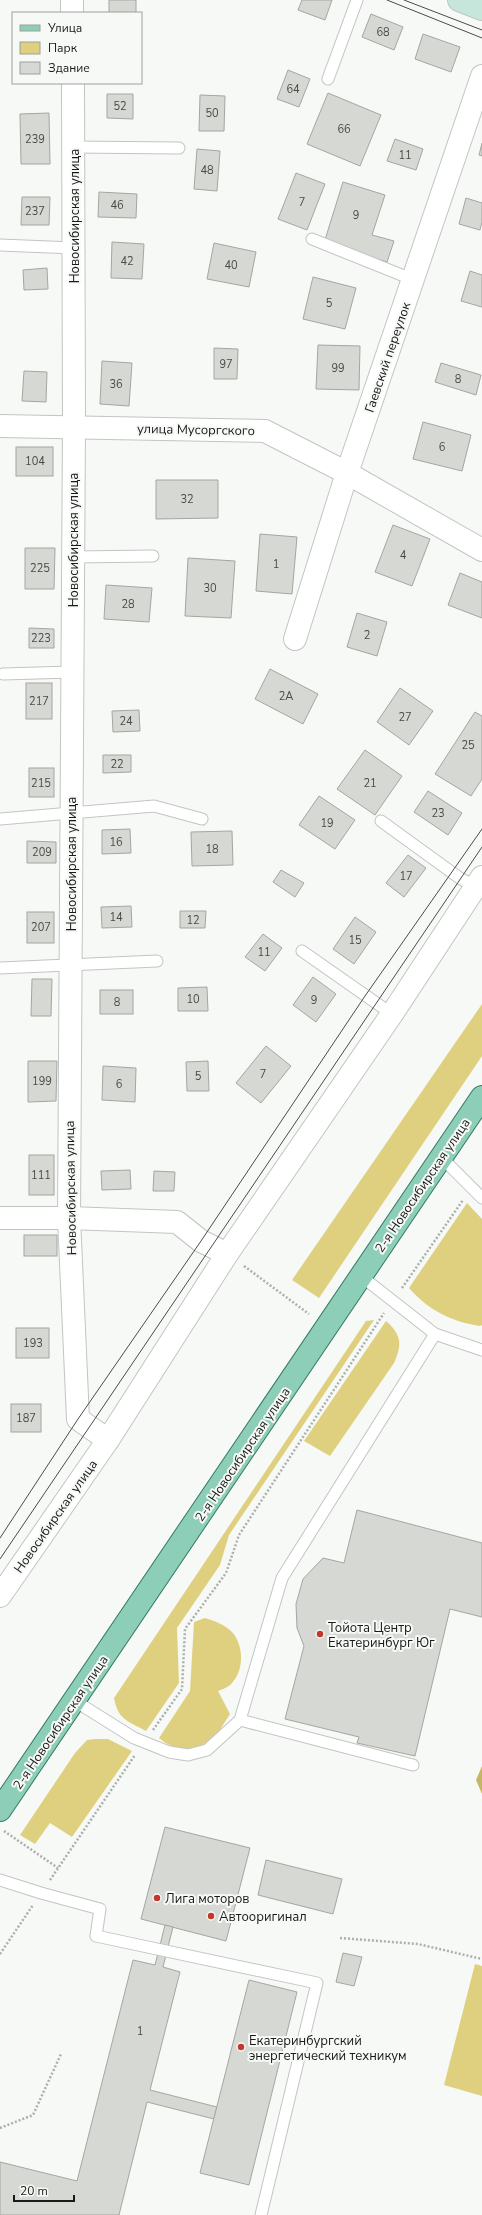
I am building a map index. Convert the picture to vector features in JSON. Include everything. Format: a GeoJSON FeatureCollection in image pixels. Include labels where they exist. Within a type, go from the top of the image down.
{"type":"FeatureCollection","features":[{"type":"Feature","properties":{"kind":"main road"},"geometry":{"type":"LineString","coordinates":[[459,0],[482,9]]}},
{"type":"Feature","properties":{"kind":"main road","name":"2-я Новосибирская улица"},"geometry":{"type":"LineString","coordinates":[[0,1810],[482,1097]]}},
{"type":"Feature","properties":{"kind":"street"},"geometry":{"type":"LineString","coordinates":[[72,0],[72,12]]}},
{"type":"Feature","properties":{"kind":"street","name":"Гаевский переулок"},"geometry":{"type":"LineString","coordinates":[[295,639],[347,473],[414,280],[482,76]]}},
{"type":"Feature","properties":{"kind":"street","name":"Новосибирская улица"},"geometry":{"type":"LineString","coordinates":[[0,1596],[108,1440],[78,1419],[69,1218],[74,426],[73,84]]}},
{"type":"Feature","properties":{"kind":"street","name":"улица Мусоргского"},"geometry":{"type":"LineString","coordinates":[[0,426],[74,426],[265,431],[347,473],[482,550]]}},
{"type":"Feature","properties":{"kind":"street"},"geometry":{"type":"LineString","coordinates":[[108,1440],[228,1254],[392,1014],[479,882]]}},
{"type":"Feature","properties":{"kind":"street"},"geometry":{"type":"LineString","coordinates":[[0,1218],[69,1218],[177,1222],[201,1241],[228,1254]]}},
{"type":"Feature","properties":{"kind":"lane"},"geometry":{"type":"LineString","coordinates":[[328,78],[357,0]]}},
{"type":"Feature","properties":{"kind":"lane"},"geometry":{"type":"LineString","coordinates":[[73,146],[179,148]]}},
{"type":"Feature","properties":{"kind":"lane"},"geometry":{"type":"LineString","coordinates":[[312,239],[414,280]]}},
{"type":"Feature","properties":{"kind":"lane"},"geometry":{"type":"LineString","coordinates":[[0,245],[74,248]]}},
{"type":"Feature","properties":{"kind":"lane"},"geometry":{"type":"LineString","coordinates":[[73,557],[153,556]]}},
{"type":"Feature","properties":{"kind":"lane"},"geometry":{"type":"LineString","coordinates":[[3,674],[72,672]]}},
{"type":"Feature","properties":{"kind":"lane"},"geometry":{"type":"LineString","coordinates":[[0,819],[154,806],[202,819]]}},
{"type":"Feature","properties":{"kind":"lane"},"geometry":{"type":"LineString","coordinates":[[381,821],[461,879],[479,882]]}},
{"type":"Feature","properties":{"kind":"lane"},"geometry":{"type":"LineString","coordinates":[[302,951],[392,1014]]}},
{"type":"Feature","properties":{"kind":"lane"},"geometry":{"type":"LineString","coordinates":[[0,968],[157,961]]}},
{"type":"Feature","properties":{"kind":"lane"},"geometry":{"type":"LineString","coordinates":[[441,1157],[470,1188],[482,1198]]}},
{"type":"Feature","properties":{"kind":"lane"},"geometry":{"type":"LineString","coordinates":[[361,1276],[436,1334],[482,1350]]}},
{"type":"Feature","properties":{"kind":"lane"},"geometry":{"type":"LineString","coordinates":[[75,1701],[144,1742],[169,1752],[188,1755],[207,1750],[240,1720],[282,1578],[436,1334]]}},
{"type":"Feature","properties":{"kind":"lane"},"geometry":{"type":"LineString","coordinates":[[240,1720],[413,1765]]}},
{"type":"Feature","properties":{"kind":"lane"},"geometry":{"type":"LineString","coordinates":[[0,1880],[100,1909],[96,1936],[317,1983],[261,2215]]}},
{"type":"Feature","properties":{"kind":"path"},"geometry":{"type":"LineString","coordinates":[[0,1954],[144,1742],[182,1689],[185,1629],[226,1573],[239,1535],[393,1300],[470,1188]]}},
{"type":"Feature","properties":{"kind":"path"},"geometry":{"type":"LineString","coordinates":[[228,1254],[327,1327]]}},
{"type":"Feature","properties":{"kind":"path"},"geometry":{"type":"LineString","coordinates":[[0,1829],[58,1868]]}},
{"type":"Feature","properties":{"kind":"path"},"geometry":{"type":"LineString","coordinates":[[340,1938],[418,1944],[482,1960]]}},
{"type":"Feature","properties":{"kind":"path"},"geometry":{"type":"LineString","coordinates":[[0,2128],[33,2115],[61,2054]]}},
{"type":"Feature","properties":{"kind":"green space"},"geometry":{"type":"Polygon","coordinates":[[[482,1004],[482,1056],[319,1298],[292,1280],[482,1004]]]}},
{"type":"Feature","properties":{"kind":"green space"},"geometry":{"type":"Polygon","coordinates":[[[467,1203],[482,1219],[482,1325],[480,1326],[441,1314],[424,1303],[409,1288],[467,1203]]]}},
{"type":"Feature","properties":{"kind":"green space"},"geometry":{"type":"Polygon","coordinates":[[[374,1320],[229,1535],[220,1565],[177,1628],[179,1683],[146,1731],[129,1722],[118,1711],[114,1698],[366,1321],[374,1320]]]}},
{"type":"Feature","properties":{"kind":"green space"},"geometry":{"type":"Polygon","coordinates":[[[386,1321],[395,1331],[399,1340],[398,1351],[394,1363],[330,1456],[304,1441],[386,1321]]]}},
{"type":"Feature","properties":{"kind":"green space"},"geometry":{"type":"Polygon","coordinates":[[[205,1618],[224,1626],[233,1633],[237,1639],[241,1652],[239,1672],[228,1687],[218,1691],[230,1714],[213,1740],[207,1746],[200,1749],[178,1749],[159,1738],[190,1691],[194,1622],[205,1618]]]}},
{"type":"Feature","properties":{"kind":"green space"},"geometry":{"type":"Polygon","coordinates":[[[108,1739],[132,1751],[72,1837],[50,1823],[35,1844],[20,1835],[75,1753],[87,1740],[108,1739]]]}},
{"type":"Feature","properties":{"kind":"green space"},"geometry":{"type":"Polygon","coordinates":[[[475,1964],[482,1966],[482,2096],[444,2085],[475,1964]]]}},
{"type":"Feature","properties":{"kind":"shaded area"},"geometry":{"type":"Polygon","coordinates":[[[482,1766],[482,1794],[476,1780],[482,1766]]]}},
{"type":"Feature","properties":{"kind":"building"},"geometry":{"type":"Polygon","coordinates":[[[109,0],[136,0],[136,12],[109,12],[109,0]]]}},
{"type":"Feature","properties":{"kind":"building"},"geometry":{"type":"Polygon","coordinates":[[[302,0],[332,0],[325,20],[298,10],[302,0]]]}},
{"type":"Feature","properties":{"kind":"building"},"geometry":{"type":"Polygon","coordinates":[[[371,14],[403,27],[394,50],[362,37],[371,14]]]}},
{"type":"Feature","properties":{"kind":"building"},"geometry":{"type":"Polygon","coordinates":[[[423,34],[460,47],[451,72],[415,59],[423,34]]]}},
{"type":"Feature","properties":{"kind":"building"},"geometry":{"type":"Polygon","coordinates":[[[288,70],[310,79],[299,107],[277,99],[288,70]]]}},
{"type":"Feature","properties":{"kind":"building"},"geometry":{"type":"Polygon","coordinates":[[[328,93],[381,115],[360,166],[307,144],[328,93]]]}},
{"type":"Feature","properties":{"kind":"building"},"geometry":{"type":"Polygon","coordinates":[[[107,94],[133,94],[133,119],[107,118],[107,94]]]}},
{"type":"Feature","properties":{"kind":"building"},"geometry":{"type":"Polygon","coordinates":[[[200,95],[225,96],[224,131],[199,131],[200,95]]]}},
{"type":"Feature","properties":{"kind":"building"},"geometry":{"type":"Polygon","coordinates":[[[49,113],[50,164],[21,164],[20,114],[49,113]]]}},
{"type":"Feature","properties":{"kind":"building"},"geometry":{"type":"Polygon","coordinates":[[[395,139],[423,149],[416,170],[387,161],[395,139]]]}},
{"type":"Feature","properties":{"kind":"building"},"geometry":{"type":"Polygon","coordinates":[[[482,143],[482,156],[479,155],[482,143]]]}},
{"type":"Feature","properties":{"kind":"building"},"geometry":{"type":"Polygon","coordinates":[[[197,149],[220,151],[217,191],[194,189],[197,149]]]}},
{"type":"Feature","properties":{"kind":"building"},"geometry":{"type":"Polygon","coordinates":[[[296,173],[325,184],[307,230],[278,219],[296,173]]]}},
{"type":"Feature","properties":{"kind":"building"},"geometry":{"type":"Polygon","coordinates":[[[343,182],[385,195],[372,235],[394,241],[387,262],[324,243],[343,182]]]}},
{"type":"Feature","properties":{"kind":"building"},"geometry":{"type":"Polygon","coordinates":[[[99,192],[137,194],[136,218],[98,217],[99,192]]]}},
{"type":"Feature","properties":{"kind":"building"},"geometry":{"type":"Polygon","coordinates":[[[22,197],[50,197],[49,225],[21,225],[22,197]]]}},
{"type":"Feature","properties":{"kind":"building"},"geometry":{"type":"Polygon","coordinates":[[[466,198],[482,203],[482,222],[480,230],[459,224],[466,198]]]}},
{"type":"Feature","properties":{"kind":"building"},"geometry":{"type":"Polygon","coordinates":[[[112,242],[144,244],[142,279],[111,278],[112,242]]]}},
{"type":"Feature","properties":{"kind":"building"},"geometry":{"type":"Polygon","coordinates":[[[214,243],[256,252],[249,287],[207,279],[214,243]]]}},
{"type":"Feature","properties":{"kind":"building"},"geometry":{"type":"Polygon","coordinates":[[[47,268],[48,289],[24,290],[23,270],[47,268]]]}},
{"type":"Feature","properties":{"kind":"building"},"geometry":{"type":"Polygon","coordinates":[[[470,271],[482,275],[482,307],[461,301],[470,271]]]}},
{"type":"Feature","properties":{"kind":"building"},"geometry":{"type":"Polygon","coordinates":[[[313,277],[356,288],[345,329],[303,319],[313,277]]]}},
{"type":"Feature","properties":{"kind":"building"},"geometry":{"type":"Polygon","coordinates":[[[318,345],[360,346],[359,390],[316,389],[318,345]]]}},
{"type":"Feature","properties":{"kind":"building"},"geometry":{"type":"Polygon","coordinates":[[[214,348],[238,349],[237,379],[214,379],[214,348]]]}},
{"type":"Feature","properties":{"kind":"building"},"geometry":{"type":"Polygon","coordinates":[[[102,361],[132,363],[129,406],[100,404],[102,361]]]}},
{"type":"Feature","properties":{"kind":"building"},"geometry":{"type":"Polygon","coordinates":[[[441,363],[481,375],[476,395],[435,382],[441,363]]]}},
{"type":"Feature","properties":{"kind":"building"},"geometry":{"type":"Polygon","coordinates":[[[24,371],[47,372],[46,402],[22,401],[24,371]]]}},
{"type":"Feature","properties":{"kind":"building"},"geometry":{"type":"Polygon","coordinates":[[[423,422],[471,435],[462,471],[413,459],[423,422]]]}},
{"type":"Feature","properties":{"kind":"building"},"geometry":{"type":"Polygon","coordinates":[[[16,447],[53,447],[53,476],[16,476],[16,447]]]}},
{"type":"Feature","properties":{"kind":"building"},"geometry":{"type":"Polygon","coordinates":[[[156,480],[218,480],[218,518],[156,519],[156,480]]]}},
{"type":"Feature","properties":{"kind":"building"},"geometry":{"type":"Polygon","coordinates":[[[393,525],[430,539],[412,586],[375,572],[393,525]]]}},
{"type":"Feature","properties":{"kind":"building"},"geometry":{"type":"Polygon","coordinates":[[[260,534],[297,537],[292,594],[256,591],[260,534]]]}},
{"type":"Feature","properties":{"kind":"building"},"geometry":{"type":"Polygon","coordinates":[[[25,548],[55,548],[54,589],[25,589],[25,548]]]}},
{"type":"Feature","properties":{"kind":"building"},"geometry":{"type":"Polygon","coordinates":[[[188,558],[235,561],[231,618],[185,616],[188,558]]]}},
{"type":"Feature","properties":{"kind":"building"},"geometry":{"type":"Polygon","coordinates":[[[460,573],[482,582],[482,618],[448,605],[460,573]]]}},
{"type":"Feature","properties":{"kind":"building"},"geometry":{"type":"Polygon","coordinates":[[[106,585],[152,588],[149,622],[104,619],[106,585]]]}},
{"type":"Feature","properties":{"kind":"building"},"geometry":{"type":"Polygon","coordinates":[[[357,613],[387,622],[377,656],[347,647],[357,613]]]}},
{"type":"Feature","properties":{"kind":"building"},"geometry":{"type":"Polygon","coordinates":[[[29,628],[54,629],[54,648],[29,648],[29,628]]]}},
{"type":"Feature","properties":{"kind":"building"},"geometry":{"type":"Polygon","coordinates":[[[270,669],[318,694],[303,724],[255,699],[270,669]]]}},
{"type":"Feature","properties":{"kind":"building"},"geometry":{"type":"Polygon","coordinates":[[[26,683],[52,683],[52,719],[26,719],[26,683]]]}},
{"type":"Feature","properties":{"kind":"building"},"geometry":{"type":"Polygon","coordinates":[[[400,688],[433,711],[409,745],[377,722],[400,688]]]}},
{"type":"Feature","properties":{"kind":"building"},"geometry":{"type":"Polygon","coordinates":[[[139,710],[140,731],[113,732],[112,711],[139,710]]]}},
{"type":"Feature","properties":{"kind":"building"},"geometry":{"type":"Polygon","coordinates":[[[475,712],[482,716],[482,779],[471,796],[435,774],[475,712]]]}},
{"type":"Feature","properties":{"kind":"building"},"geometry":{"type":"Polygon","coordinates":[[[365,750],[402,776],[375,815],[337,789],[365,750]]]}},
{"type":"Feature","properties":{"kind":"building"},"geometry":{"type":"Polygon","coordinates":[[[103,755],[131,755],[131,772],[103,773],[103,755]]]}},
{"type":"Feature","properties":{"kind":"building"},"geometry":{"type":"Polygon","coordinates":[[[29,768],[54,768],[54,797],[29,797],[29,768]]]}},
{"type":"Feature","properties":{"kind":"building"},"geometry":{"type":"Polygon","coordinates":[[[428,791],[462,813],[448,835],[414,812],[428,791]]]}},
{"type":"Feature","properties":{"kind":"building"},"geometry":{"type":"Polygon","coordinates":[[[319,796],[355,820],[335,849],[299,825],[319,796]]]}},
{"type":"Feature","properties":{"kind":"building"},"geometry":{"type":"Polygon","coordinates":[[[130,829],[131,853],[102,854],[102,830],[130,829]]]}},
{"type":"Feature","properties":{"kind":"building"},"geometry":{"type":"Polygon","coordinates":[[[232,831],[233,865],[192,866],[191,832],[232,831]]]}},
{"type":"Feature","properties":{"kind":"building"},"geometry":{"type":"Polygon","coordinates":[[[27,841],[56,842],[56,863],[27,863],[27,841]]]}},
{"type":"Feature","properties":{"kind":"building"},"geometry":{"type":"Polygon","coordinates":[[[408,855],[426,868],[404,897],[386,883],[408,855]]]}},
{"type":"Feature","properties":{"kind":"building"},"geometry":{"type":"Polygon","coordinates":[[[281,870],[304,883],[295,897],[273,882],[281,870]]]}},
{"type":"Feature","properties":{"kind":"building"},"geometry":{"type":"Polygon","coordinates":[[[131,906],[132,927],[102,928],[101,907],[131,906]]]}},
{"type":"Feature","properties":{"kind":"building"},"geometry":{"type":"Polygon","coordinates":[[[180,911],[206,911],[205,928],[180,928],[180,911]]]}},
{"type":"Feature","properties":{"kind":"building"},"geometry":{"type":"Polygon","coordinates":[[[27,912],[54,912],[54,943],[27,943],[27,912]]]}},
{"type":"Feature","properties":{"kind":"building"},"geometry":{"type":"Polygon","coordinates":[[[355,917],[376,932],[354,964],[333,949],[355,917]]]}},
{"type":"Feature","properties":{"kind":"building"},"geometry":{"type":"Polygon","coordinates":[[[263,934],[282,948],[265,971],[245,957],[263,934]]]}},
{"type":"Feature","properties":{"kind":"building"},"geometry":{"type":"Polygon","coordinates":[[[313,977],[336,994],[316,1022],[293,1005],[313,977]]]}},
{"type":"Feature","properties":{"kind":"building"},"geometry":{"type":"Polygon","coordinates":[[[32,979],[52,979],[51,1016],[31,1016],[32,979]]]}},
{"type":"Feature","properties":{"kind":"building"},"geometry":{"type":"Polygon","coordinates":[[[207,987],[208,1011],[178,1011],[178,988],[207,987]]]}},
{"type":"Feature","properties":{"kind":"building"},"geometry":{"type":"Polygon","coordinates":[[[100,990],[133,990],[133,1014],[100,1014],[100,990]]]}},
{"type":"Feature","properties":{"kind":"building"},"geometry":{"type":"Polygon","coordinates":[[[266,1046],[291,1066],[261,1103],[236,1083],[266,1046]]]}},
{"type":"Feature","properties":{"kind":"building"},"geometry":{"type":"Polygon","coordinates":[[[28,1061],[57,1061],[56,1101],[28,1102],[28,1061]]]}},
{"type":"Feature","properties":{"kind":"building"},"geometry":{"type":"Polygon","coordinates":[[[208,1061],[209,1091],[187,1091],[186,1062],[208,1061]]]}},
{"type":"Feature","properties":{"kind":"building"},"geometry":{"type":"Polygon","coordinates":[[[103,1066],[136,1068],[135,1102],[102,1100],[103,1066]]]}},
{"type":"Feature","properties":{"kind":"building"},"geometry":{"type":"Polygon","coordinates":[[[29,1155],[54,1155],[54,1195],[29,1195],[29,1155]]]}},
{"type":"Feature","properties":{"kind":"building"},"geometry":{"type":"Polygon","coordinates":[[[130,1170],[131,1189],[102,1190],[101,1171],[130,1170]]]}},
{"type":"Feature","properties":{"kind":"building"},"geometry":{"type":"Polygon","coordinates":[[[154,1171],[175,1172],[174,1191],[153,1191],[154,1171]]]}},
{"type":"Feature","properties":{"kind":"building"},"geometry":{"type":"Polygon","coordinates":[[[24,1235],[57,1235],[57,1256],[24,1256],[24,1235]]]}},
{"type":"Feature","properties":{"kind":"building"},"geometry":{"type":"Polygon","coordinates":[[[16,1328],[49,1328],[49,1358],[16,1358],[16,1328]]]}},
{"type":"Feature","properties":{"kind":"building"},"geometry":{"type":"Polygon","coordinates":[[[11,1404],[41,1404],[41,1432],[11,1432],[11,1404]]]}},
{"type":"Feature","properties":{"kind":"building"},"geometry":{"type":"Polygon","coordinates":[[[357,1510],[482,1543],[482,1617],[450,1609],[415,1756],[357,1743],[359,1737],[285,1719],[304,1646],[297,1628],[296,1604],[303,1579],[323,1558],[344,1563],[357,1510]]]}},
{"type":"Feature","properties":{"kind":"building"},"geometry":{"type":"Polygon","coordinates":[[[165,1827],[250,1848],[226,1941],[141,1919],[165,1827]]]}},
{"type":"Feature","properties":{"kind":"building"},"geometry":{"type":"Polygon","coordinates":[[[266,1860],[342,1879],[333,1914],[258,1895],[266,1860]]]}},
{"type":"Feature","properties":{"kind":"building"},"geometry":{"type":"Polygon","coordinates":[[[165,1925],[173,1927],[163,1967],[180,1972],[150,2090],[217,2107],[214,2119],[147,2102],[119,2215],[0,2215],[0,2162],[77,2181],[133,1960],[155,1965],[165,1925]]]}},
{"type":"Feature","properties":{"kind":"building"},"geometry":{"type":"Polygon","coordinates":[[[343,1953],[362,1957],[354,1986],[336,1982],[343,1953]]]}},
{"type":"Feature","properties":{"kind":"building"},"geometry":{"type":"Polygon","coordinates":[[[249,1980],[297,1992],[249,2185],[200,2173],[249,1980]]]}},
{"type":"Feature","properties":{"kind":"tram line"},"geometry":{"type":"LineString","coordinates":[[387,0],[482,38]]}},
{"type":"Feature","properties":{"kind":"tram line"},"geometry":{"type":"LineString","coordinates":[[404,0],[482,30]]}},
{"type":"Feature","properties":{"kind":"tram line"},"geometry":{"type":"LineString","coordinates":[[0,1538],[78,1419],[201,1241],[365,996],[482,829]]}},
{"type":"Feature","properties":{"kind":"tram line"},"geometry":{"type":"LineString","coordinates":[[0,1559],[482,847]]}},
{"type":"Feature","properties":{"kind":"place","name":"Тойота Центр Екатеринбург Юг"},"geometry":{"type":"Point","coordinates":[320,1634]}},
{"type":"Feature","properties":{"kind":"place","name":"Лига моторов"},"geometry":{"type":"Point","coordinates":[157,1898]}},
{"type":"Feature","properties":{"kind":"place","name":"Автооригинал"},"geometry":{"type":"Point","coordinates":[211,1916]}},
{"type":"Feature","properties":{"kind":"place","name":"Екатеринбургский энергетический техникум"},"geometry":{"type":"Point","coordinates":[241,2047]}}]}
